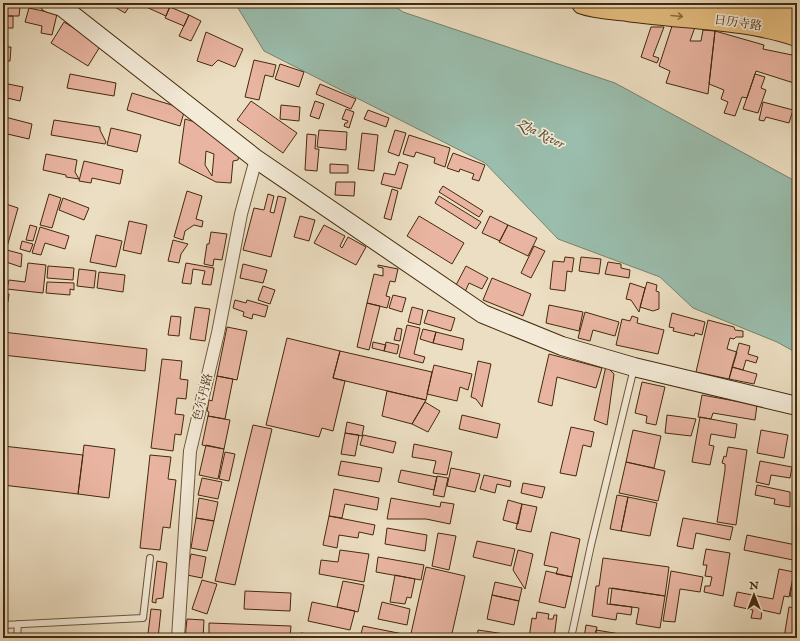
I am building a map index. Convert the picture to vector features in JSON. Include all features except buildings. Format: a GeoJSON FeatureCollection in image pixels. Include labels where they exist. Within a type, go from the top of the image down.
{"type":"FeatureCollection","features":[{"type":"Feature","properties":{"kind":"highway","name":"日历寺路"},"geometry":{"type":"LineString","coordinates":[[583,3],[650,13],[731,21],[780,29],[797,35]]}},
{"type":"Feature","properties":{"kind":"highway","name":"日历寺路"},"geometry":{"type":"LineString","coordinates":[[729,3],[771,12],[797,22]]}},
{"type":"Feature","properties":{"kind":"street"},"geometry":{"type":"LineString","coordinates":[[49,3],[62,7],[256,159],[482,314],[562,346],[634,366],[797,406]]}},
{"type":"Feature","properties":{"kind":"street","name":"色尔丹路"},"geometry":{"type":"LineString","coordinates":[[178,638],[190,452],[218,333],[241,214],[256,159]]}},
{"type":"Feature","properties":{"kind":"lane"},"geometry":{"type":"LineString","coordinates":[[571,638],[591,545],[634,366]]}},
{"type":"Feature","properties":{"kind":"lane"},"geometry":{"type":"LineString","coordinates":[[3,625],[143,618],[150,558]]}},
{"type":"Feature","properties":{"kind":"lane"},"geometry":{"type":"LineString","coordinates":[[18,624],[18,638]]}},
{"type":"Feature","properties":{"kind":"water","name":"Zha River"},"geometry":{"type":"Polygon","coordinates":[[[235,3],[390,3],[403,12],[615,83],[797,182],[797,353],[777,342],[693,308],[660,277],[558,239],[485,163],[264,51],[235,3]]]}}]}
